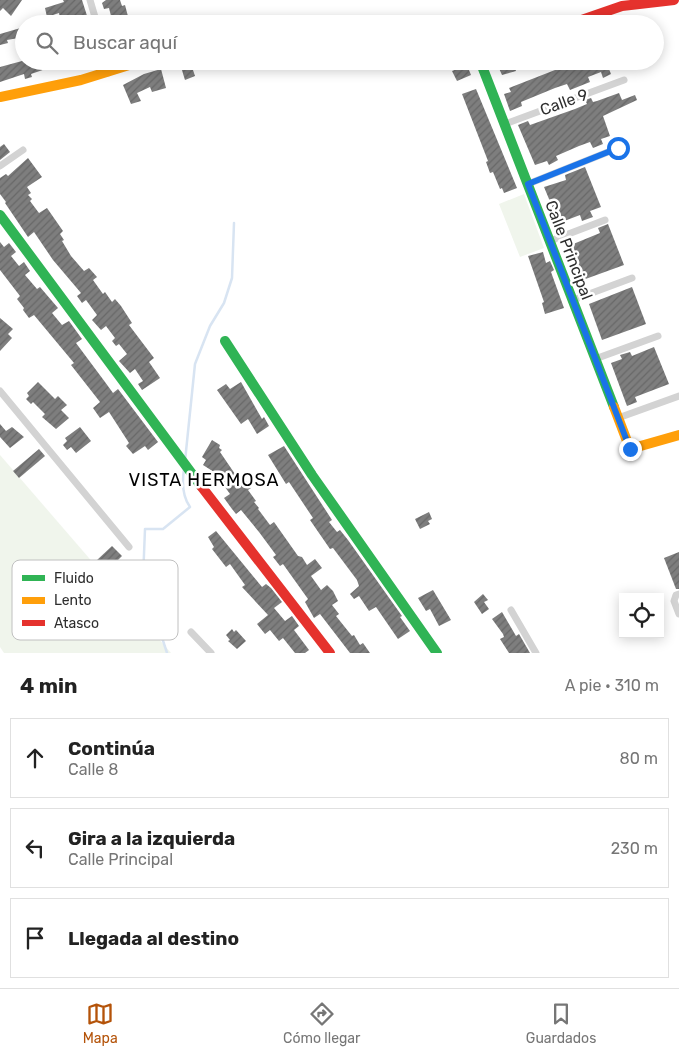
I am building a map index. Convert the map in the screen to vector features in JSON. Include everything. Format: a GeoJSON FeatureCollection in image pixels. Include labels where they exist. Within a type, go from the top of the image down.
{"type":"FeatureCollection","features":[{"type":"Feature","properties":{"kind":"street"},"geometry":{"type":"LineString","coordinates":[[90,0],[95,15]]}},
{"type":"Feature","properties":{"kind":"street"},"geometry":{"type":"LineString","coordinates":[[596,15],[622,6],[674,0]]}},
{"type":"Feature","properties":{"kind":"street"},"geometry":{"type":"LineString","coordinates":[[0,97],[114,70]]}},
{"type":"Feature","properties":{"kind":"street","name":"Calle Principal"},"geometry":{"type":"LineString","coordinates":[[484,70],[630,449],[679,434]]}},
{"type":"Feature","properties":{"kind":"street","name":"Calle 9"},"geometry":{"type":"LineString","coordinates":[[505,124],[624,80]]}},
{"type":"Feature","properties":{"kind":"street"},"geometry":{"type":"LineString","coordinates":[[528,184],[618,148]]}},
{"type":"Feature","properties":{"kind":"street"},"geometry":{"type":"LineString","coordinates":[[0,166],[23,150]]}},
{"type":"Feature","properties":{"kind":"street"},"geometry":{"type":"LineString","coordinates":[[0,215],[152,423],[330,653]]}},
{"type":"Feature","properties":{"kind":"street"},"geometry":{"type":"LineString","coordinates":[[550,241],[605,220]]}},
{"type":"Feature","properties":{"kind":"street"},"geometry":{"type":"LineString","coordinates":[[573,300],[632,278]]}},
{"type":"Feature","properties":{"kind":"street"},"geometry":{"type":"LineString","coordinates":[[596,359],[658,336]]}},
{"type":"Feature","properties":{"kind":"street"},"geometry":{"type":"LineString","coordinates":[[225,342],[312,475],[437,653]]}},
{"type":"Feature","properties":{"kind":"street"},"geometry":{"type":"LineString","coordinates":[[0,391],[129,547]]}},
{"type":"Feature","properties":{"kind":"street"},"geometry":{"type":"LineString","coordinates":[[618,418],[679,396]]}},
{"type":"Feature","properties":{"kind":"street"},"geometry":{"type":"LineString","coordinates":[[679,594],[676,595],[674,601],[679,614]]}},
{"type":"Feature","properties":{"kind":"street"},"geometry":{"type":"LineString","coordinates":[[511,610],[536,653]]}},
{"type":"Feature","properties":{"kind":"street"},"geometry":{"type":"LineString","coordinates":[[191,632],[210,653]]}},
{"type":"Feature","properties":{"kind":"shaded area"},"geometry":{"type":"Polygon","coordinates":[[[524,194],[544,248],[520,257],[499,204],[524,194]]]}},
{"type":"Feature","properties":{"kind":"shaded area"},"geometry":{"type":"Polygon","coordinates":[[[0,455],[91,560],[12,560],[12,640],[160,640],[171,653],[4,653],[0,647],[0,455]]]}},
{"type":"Feature","properties":{"kind":"building"},"geometry":{"type":"Polygon","coordinates":[[[0,0],[22,0],[11,16],[3,8],[0,11],[0,0]]]}},
{"type":"Feature","properties":{"kind":"building"},"geometry":{"type":"Polygon","coordinates":[[[63,0],[82,0],[87,15],[59,15],[59,13],[47,15],[45,8],[64,2],[63,0]]]}},
{"type":"Feature","properties":{"kind":"building"},"geometry":{"type":"Polygon","coordinates":[[[106,0],[120,0],[122,6],[125,5],[128,15],[111,15],[109,8],[104,9],[102,3],[106,0]]]}},
{"type":"Feature","properties":{"kind":"building"},"geometry":{"type":"Polygon","coordinates":[[[15,30],[15,39],[7,40],[8,43],[0,45],[0,34],[15,30]]]}},
{"type":"Feature","properties":{"kind":"building"},"geometry":{"type":"Polygon","coordinates":[[[15,63],[15,70],[43,70],[31,74],[32,77],[25,79],[24,74],[0,82],[0,67],[15,63]]]}},
{"type":"Feature","properties":{"kind":"building"},"geometry":{"type":"Polygon","coordinates":[[[161,70],[166,88],[152,92],[150,87],[137,93],[141,101],[131,104],[123,85],[144,74],[161,70]]]}},
{"type":"Feature","properties":{"kind":"building"},"geometry":{"type":"Polygon","coordinates":[[[182,70],[193,70],[195,76],[185,80],[182,70]]]}},
{"type":"Feature","properties":{"kind":"building"},"geometry":{"type":"Polygon","coordinates":[[[469,70],[471,75],[457,81],[452,71],[469,70]]]}},
{"type":"Feature","properties":{"kind":"building"},"geometry":{"type":"Polygon","coordinates":[[[500,70],[516,70],[516,71],[502,75],[500,70]]]}},
{"type":"Feature","properties":{"kind":"building"},"geometry":{"type":"Polygon","coordinates":[[[555,70],[609,70],[611,74],[603,78],[601,72],[588,77],[590,82],[570,90],[567,84],[555,88],[521,102],[522,106],[510,111],[504,94],[511,92],[509,88],[555,70]]]}},
{"type":"Feature","properties":{"kind":"building"},"geometry":{"type":"Polygon","coordinates":[[[476,89],[517,188],[504,193],[502,188],[500,189],[493,172],[490,173],[486,162],[488,161],[462,94],[476,89]]]}},
{"type":"Feature","properties":{"kind":"building"},"geometry":{"type":"Polygon","coordinates":[[[619,93],[622,100],[635,95],[637,100],[603,116],[610,136],[601,139],[603,144],[593,148],[590,142],[556,156],[558,160],[549,165],[547,161],[535,165],[518,125],[528,121],[530,125],[575,109],[587,104],[585,100],[591,98],[593,102],[619,93]]]}},
{"type":"Feature","properties":{"kind":"building"},"geometry":{"type":"Polygon","coordinates":[[[4,144],[10,152],[0,160],[0,147],[4,144]]]}},
{"type":"Feature","properties":{"kind":"building"},"geometry":{"type":"Polygon","coordinates":[[[28,158],[42,177],[27,187],[31,193],[28,195],[32,199],[30,201],[39,213],[47,208],[63,231],[60,234],[64,240],[62,241],[71,256],[84,271],[89,268],[97,277],[93,280],[103,294],[105,292],[112,302],[115,299],[121,306],[132,323],[129,325],[154,358],[149,362],[160,378],[142,390],[138,384],[143,381],[135,369],[130,373],[119,361],[127,354],[119,344],[116,346],[112,341],[115,338],[106,326],[101,330],[92,320],[97,315],[86,300],[82,303],[77,296],[81,293],[53,260],[34,232],[28,237],[0,194],[0,178],[6,174],[8,176],[28,158]]]}},
{"type":"Feature","properties":{"kind":"building"},"geometry":{"type":"Polygon","coordinates":[[[585,167],[601,207],[590,211],[593,217],[582,221],[580,215],[559,223],[544,187],[566,180],[565,175],[585,167]]]}},
{"type":"Feature","properties":{"kind":"building"},"geometry":{"type":"Polygon","coordinates":[[[608,224],[624,265],[580,281],[575,269],[577,268],[566,247],[600,233],[598,228],[608,224]]]}},
{"type":"Feature","properties":{"kind":"building"},"geometry":{"type":"Polygon","coordinates":[[[0,242],[4,247],[9,243],[16,252],[11,256],[19,266],[24,262],[30,271],[25,275],[37,289],[40,287],[58,308],[52,313],[62,325],[69,321],[82,339],[76,343],[113,393],[118,389],[158,442],[148,450],[145,446],[133,454],[126,446],[129,443],[109,412],[100,418],[93,408],[100,402],[71,365],[74,363],[34,315],[29,318],[23,310],[24,308],[17,299],[20,296],[0,270],[0,242]]]}},
{"type":"Feature","properties":{"kind":"building"},"geometry":{"type":"Polygon","coordinates":[[[543,252],[546,263],[550,261],[554,270],[551,272],[564,308],[545,314],[542,303],[544,302],[528,256],[543,252]]]}},
{"type":"Feature","properties":{"kind":"building"},"geometry":{"type":"Polygon","coordinates":[[[632,287],[646,324],[602,340],[589,304],[632,287]]]}},
{"type":"Feature","properties":{"kind":"building"},"geometry":{"type":"Polygon","coordinates":[[[0,318],[13,329],[8,334],[12,338],[0,351],[0,318]]]}},
{"type":"Feature","properties":{"kind":"building"},"geometry":{"type":"Polygon","coordinates":[[[654,347],[669,384],[635,397],[637,402],[627,406],[611,363],[622,359],[620,355],[630,352],[632,356],[654,347]]]}},
{"type":"Feature","properties":{"kind":"building"},"geometry":{"type":"Polygon","coordinates":[[[38,382],[55,399],[58,396],[67,405],[61,410],[69,418],[56,429],[42,417],[45,414],[33,402],[31,404],[26,399],[29,396],[27,393],[38,382]]]}},
{"type":"Feature","properties":{"kind":"building"},"geometry":{"type":"Polygon","coordinates":[[[241,382],[262,419],[264,417],[269,426],[257,434],[248,419],[241,424],[217,390],[226,384],[230,389],[241,382]]]}},
{"type":"Feature","properties":{"kind":"building"},"geometry":{"type":"Polygon","coordinates":[[[0,424],[6,431],[12,427],[24,437],[10,448],[0,437],[0,424]]]}},
{"type":"Feature","properties":{"kind":"building"},"geometry":{"type":"Polygon","coordinates":[[[80,427],[91,441],[76,453],[71,447],[67,450],[63,445],[67,441],[65,438],[80,427]]]}},
{"type":"Feature","properties":{"kind":"building"},"geometry":{"type":"Polygon","coordinates":[[[212,440],[220,445],[219,448],[222,450],[220,452],[235,474],[241,481],[244,478],[251,488],[248,490],[256,501],[254,502],[270,525],[274,522],[298,556],[302,557],[307,565],[315,559],[322,568],[311,576],[321,590],[327,585],[333,591],[338,601],[332,605],[339,614],[336,616],[352,636],[354,635],[360,645],[363,643],[370,653],[350,653],[320,614],[314,618],[305,602],[308,599],[283,564],[280,566],[273,557],[276,555],[259,532],[241,510],[236,514],[232,509],[224,498],[230,494],[214,472],[203,465],[206,460],[202,457],[212,440]]]}},
{"type":"Feature","properties":{"kind":"building"},"geometry":{"type":"Polygon","coordinates":[[[284,446],[332,520],[329,522],[337,532],[340,530],[348,540],[402,616],[400,617],[410,631],[398,639],[376,607],[369,611],[359,596],[354,599],[350,594],[359,586],[357,580],[333,548],[330,549],[310,520],[313,518],[289,482],[286,484],[268,455],[284,446]]]}},
{"type":"Feature","properties":{"kind":"building"},"geometry":{"type":"Polygon","coordinates":[[[39,449],[45,456],[19,478],[13,471],[39,449]]]}},
{"type":"Feature","properties":{"kind":"building"},"geometry":{"type":"Polygon","coordinates":[[[429,512],[432,519],[428,521],[430,524],[420,529],[415,519],[429,512]]]}},
{"type":"Feature","properties":{"kind":"building"},"geometry":{"type":"Polygon","coordinates":[[[216,531],[262,587],[266,584],[282,602],[274,608],[285,621],[292,616],[299,626],[294,630],[309,650],[305,653],[295,653],[283,638],[279,641],[270,630],[265,634],[257,624],[268,615],[242,587],[245,585],[230,564],[226,567],[212,549],[214,547],[208,537],[216,531]]]}},
{"type":"Feature","properties":{"kind":"building"},"geometry":{"type":"Polygon","coordinates":[[[112,546],[122,556],[118,560],[97,560],[112,546]]]}},
{"type":"Feature","properties":{"kind":"building"},"geometry":{"type":"Polygon","coordinates":[[[679,552],[679,589],[676,589],[664,558],[679,552]]]}},
{"type":"Feature","properties":{"kind":"building"},"geometry":{"type":"Polygon","coordinates":[[[433,590],[451,620],[439,626],[430,609],[426,611],[418,598],[433,590]]]}},
{"type":"Feature","properties":{"kind":"building"},"geometry":{"type":"Polygon","coordinates":[[[483,594],[488,600],[484,602],[489,609],[482,614],[474,602],[483,594]]]}},
{"type":"Feature","properties":{"kind":"building"},"geometry":{"type":"Polygon","coordinates":[[[502,612],[516,636],[519,634],[530,653],[509,653],[500,639],[504,637],[503,634],[492,619],[502,612]]]}},
{"type":"Feature","properties":{"kind":"building"},"geometry":{"type":"Polygon","coordinates":[[[232,629],[234,632],[236,630],[246,641],[237,649],[228,641],[230,640],[226,635],[232,629]]]}},
{"type":"Feature","properties":{"kind":"waterway"},"geometry":{"type":"LineString","coordinates":[[185,461],[195,364],[210,326],[224,303],[232,278],[234,223]]}},
{"type":"Feature","properties":{"kind":"waterway"},"geometry":{"type":"LineString","coordinates":[[144,560],[145,529],[163,529],[190,507],[183,489],[184,469]]}},
{"type":"Feature","properties":{"kind":"waterway"},"geometry":{"type":"LineString","coordinates":[[163,640],[167,653]]}},
{"type":"Feature","properties":{"kind":"traffic: fast"},"geometry":{"type":"LineString","coordinates":[[483,70],[614,407]]}},
{"type":"Feature","properties":{"kind":"traffic: fast"},"geometry":{"type":"LineString","coordinates":[[0,215],[201,486]]}},
{"type":"Feature","properties":{"kind":"traffic: fast"},"geometry":{"type":"LineString","coordinates":[[225,341],[312,475],[437,653]]}},
{"type":"Feature","properties":{"kind":"traffic: slow"},"geometry":{"type":"LineString","coordinates":[[0,97],[81,80],[113,70]]}},
{"type":"Feature","properties":{"kind":"traffic: slow"},"geometry":{"type":"LineString","coordinates":[[614,407],[630,449],[679,435]]}},
{"type":"Feature","properties":{"kind":"traffic: jam"},"geometry":{"type":"LineString","coordinates":[[596,15],[622,6],[674,0]]}},
{"type":"Feature","properties":{"kind":"traffic: jam"},"geometry":{"type":"LineString","coordinates":[[201,486],[330,653]]}},
{"type":"Feature","properties":{"kind":"district","name":"VISTA HERMOSA"},"geometry":{"type":"Point","coordinates":[204,480]}},
{"type":"Feature","properties":{"kind":"route"},"geometry":{"type":"LineString","coordinates":[[618,148],[528,184],[630,449]]}}]}
